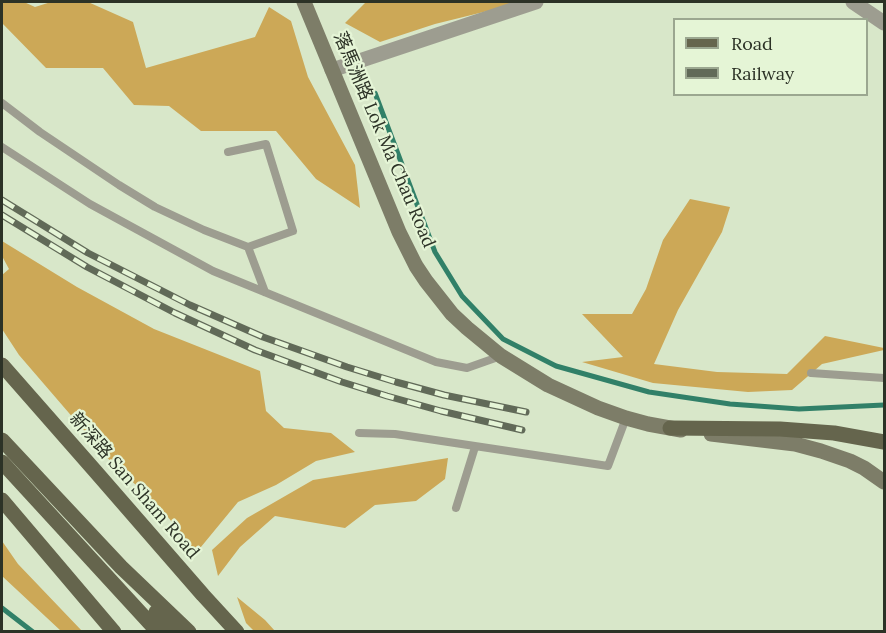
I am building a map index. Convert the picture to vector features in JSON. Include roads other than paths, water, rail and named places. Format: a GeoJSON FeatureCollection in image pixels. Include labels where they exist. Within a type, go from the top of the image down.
{"type":"FeatureCollection","features":[{"type":"Feature","properties":{"kind":"main road","name":"新深路 San Sham Road"},"geometry":{"type":"LineString","coordinates":[[2,365],[202,595],[237,632]]}},
{"type":"Feature","properties":{"kind":"main road"},"geometry":{"type":"LineString","coordinates":[[670,428],[780,429],[834,433],[885,442]]}},
{"type":"Feature","properties":{"kind":"main road"},"geometry":{"type":"LineString","coordinates":[[2,440],[121,567],[189,632]]}},
{"type":"Feature","properties":{"kind":"main road"},"geometry":{"type":"LineString","coordinates":[[2,462],[158,632]]}},
{"type":"Feature","properties":{"kind":"main road"},"geometry":{"type":"LineString","coordinates":[[2,500],[114,632]]}},
{"type":"Feature","properties":{"kind":"main road"},"geometry":{"type":"LineString","coordinates":[[121,567],[171,632]]}},
{"type":"Feature","properties":{"kind":"street","name":"落馬洲路 Lok Ma Chau Road"},"geometry":{"type":"LineString","coordinates":[[304,2],[399,232],[416,266],[452,314],[467,328],[501,356],[548,385],[626,418],[670,428],[809,447],[850,461],[885,482]]}},
{"type":"Feature","properties":{"kind":"street"},"geometry":{"type":"LineString","coordinates":[[332,70],[536,2]]}},
{"type":"Feature","properties":{"kind":"street"},"geometry":{"type":"LineString","coordinates":[[853,2],[885,23]]}},
{"type":"Feature","properties":{"kind":"lane"},"geometry":{"type":"LineString","coordinates":[[2,103],[40,132],[119,185],[204,230],[248,247],[293,231],[266,144],[228,152]]}},
{"type":"Feature","properties":{"kind":"lane"},"geometry":{"type":"LineString","coordinates":[[2,147],[90,204],[213,271],[436,362],[467,368],[501,356]]}},
{"type":"Feature","properties":{"kind":"lane"},"geometry":{"type":"LineString","coordinates":[[248,247],[265,292]]}},
{"type":"Feature","properties":{"kind":"lane"},"geometry":{"type":"LineString","coordinates":[[811,373],[885,378]]}},
{"type":"Feature","properties":{"kind":"lane"},"geometry":{"type":"LineString","coordinates":[[359,433],[395,434],[608,466],[626,418]]}},
{"type":"Feature","properties":{"kind":"lane"},"geometry":{"type":"LineString","coordinates":[[456,508],[475,447]]}},
{"type":"Feature","properties":{"kind":"waterway"},"geometry":{"type":"LineString","coordinates":[[375,93],[435,252],[462,296],[503,339],[556,366],[649,392],[730,404],[799,409],[884,405]]}},
{"type":"Feature","properties":{"kind":"waterway"},"geometry":{"type":"LineString","coordinates":[[2,608],[33,632]]}},
{"type":"Feature","properties":{"kind":"railway"},"geometry":{"type":"LineString","coordinates":[[2,200],[88,253],[190,305],[263,337],[396,382],[444,395],[526,412]]}},
{"type":"Feature","properties":{"kind":"railway"},"geometry":{"type":"LineString","coordinates":[[2,215],[87,267],[175,313],[255,350],[387,396],[522,430]]}}]}
